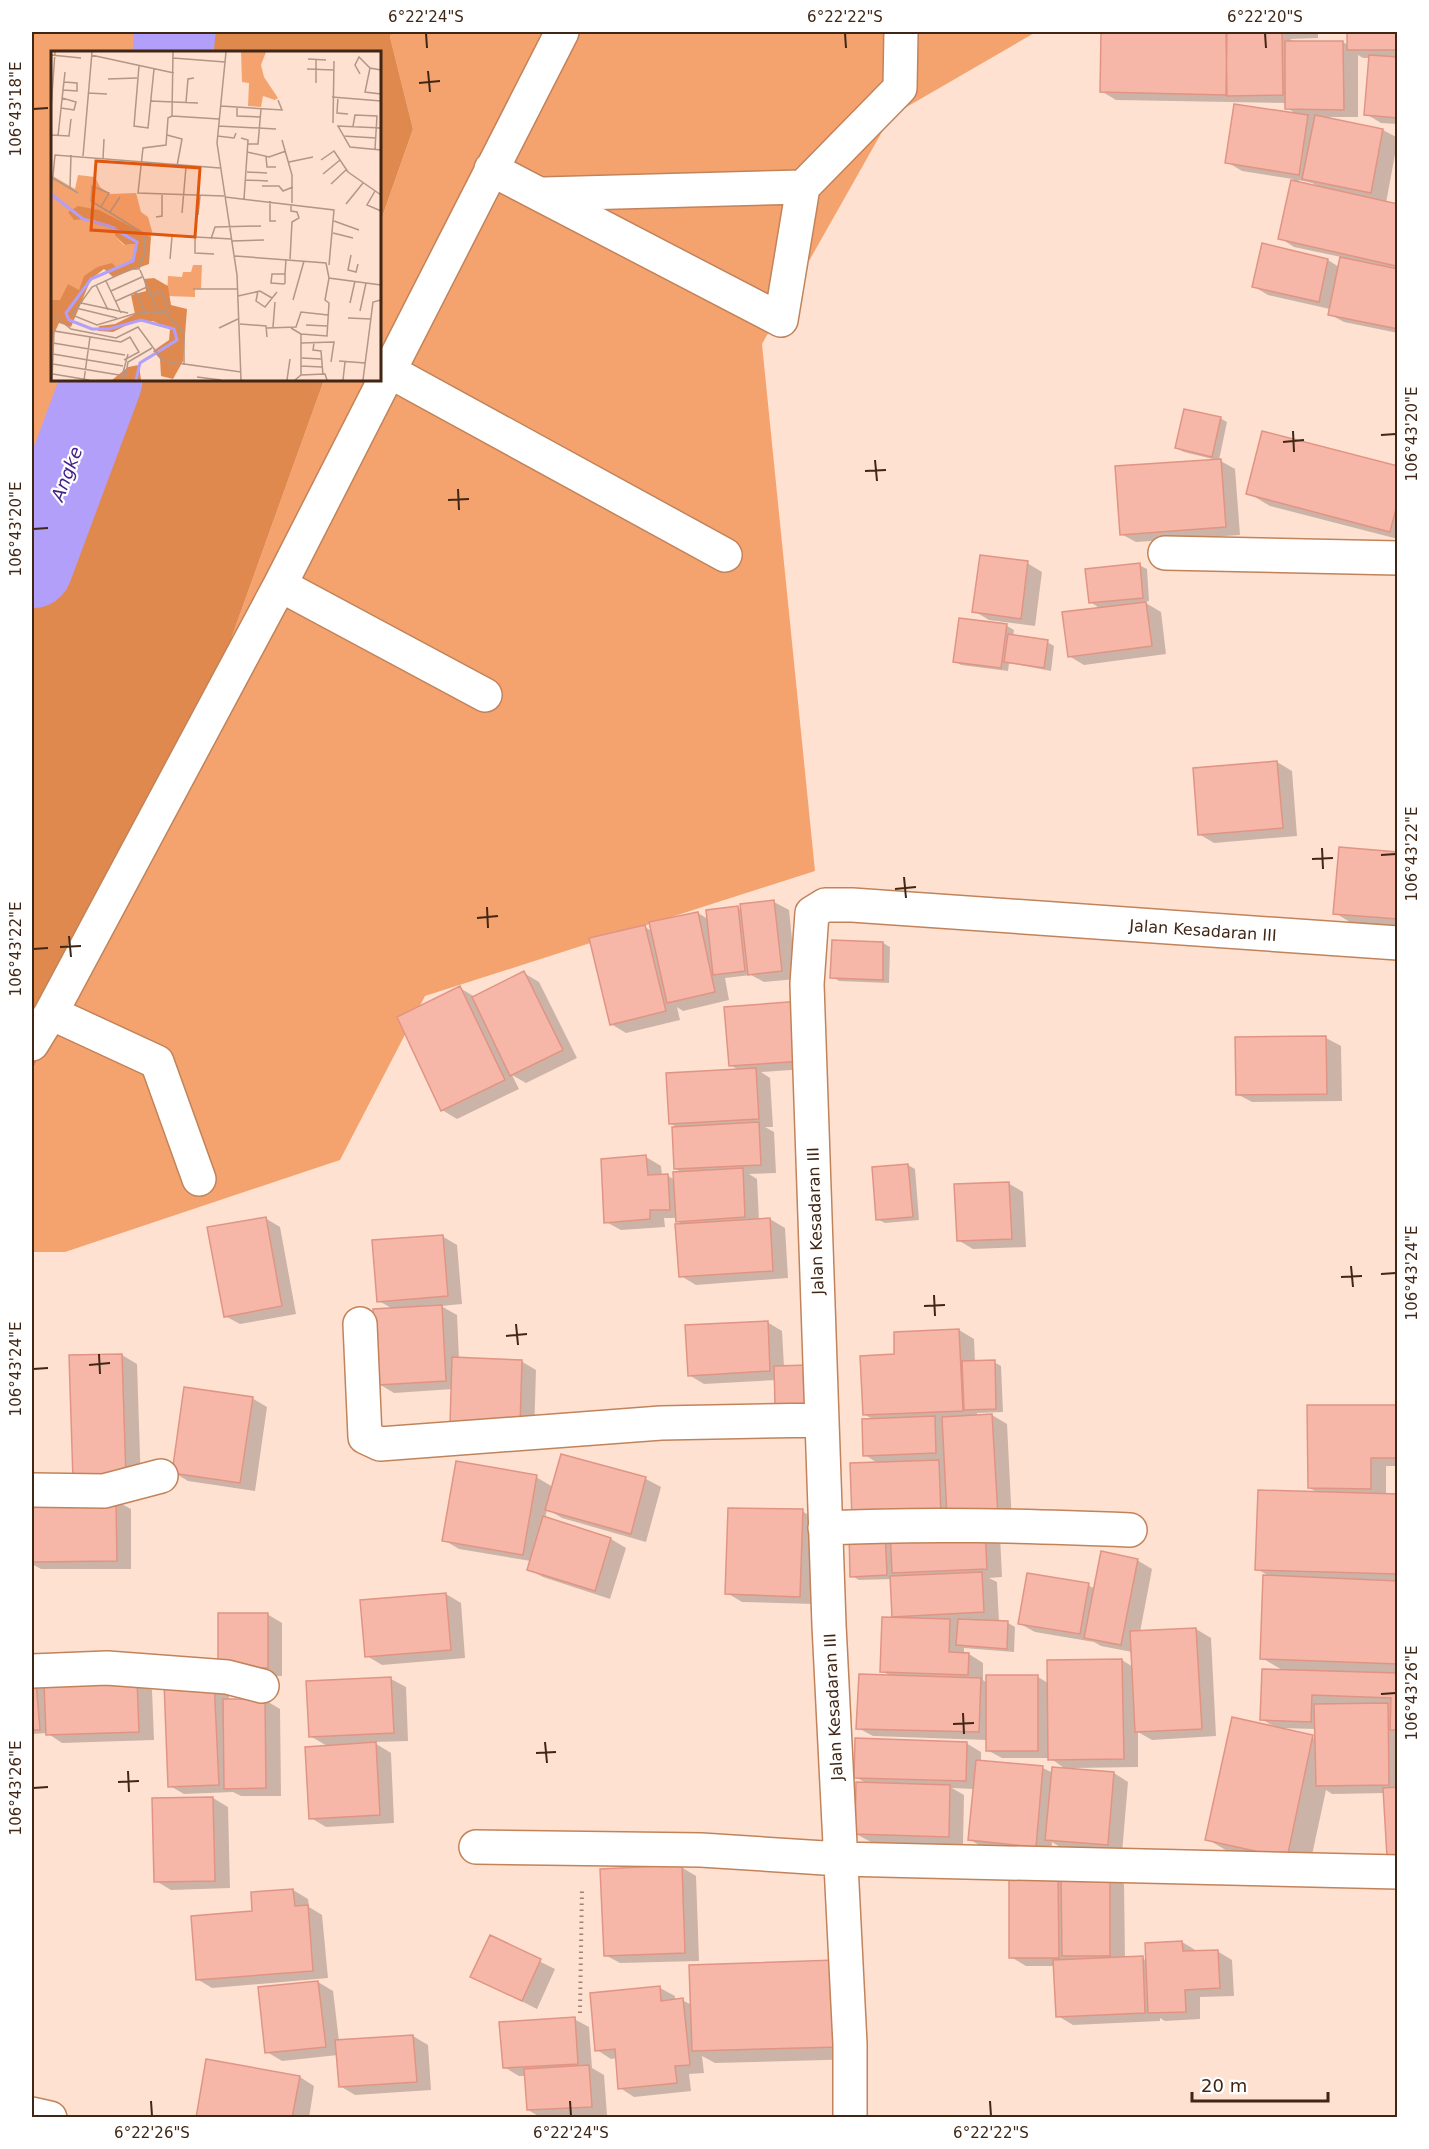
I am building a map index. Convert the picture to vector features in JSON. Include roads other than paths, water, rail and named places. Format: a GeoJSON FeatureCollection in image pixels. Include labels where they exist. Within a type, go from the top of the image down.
{"type":"FeatureCollection","features":[{"type":"Feature","properties":{"kind":"street"},"geometry":{"type":"LineString","coordinates":[[32,1044],[51,1013],[280,585],[562,32]]}},
{"type":"Feature","properties":{"kind":"street"},"geometry":{"type":"LineString","coordinates":[[491,169],[781,320],[803,187],[900,88],[901,32]]}},
{"type":"Feature","properties":{"kind":"street"},"geometry":{"type":"LineString","coordinates":[[540,194],[803,187]]}},
{"type":"Feature","properties":{"kind":"street"},"geometry":{"type":"LineString","coordinates":[[388,371],[725,555]]}},
{"type":"Feature","properties":{"kind":"street"},"geometry":{"type":"LineString","coordinates":[[1165,553],[1398,558]]}},
{"type":"Feature","properties":{"kind":"street"},"geometry":{"type":"LineString","coordinates":[[280,585],[485,695]]}},
{"type":"Feature","properties":{"kind":"street","name":"Jalan Kesadaran III"},"geometry":{"type":"LineString","coordinates":[[850,2118],[850,2044],[825,1528],[807,984],[812,914],[825,905],[852,905],[1398,944]]}},
{"type":"Feature","properties":{"kind":"street"},"geometry":{"type":"LineString","coordinates":[[51,1013],[157,1062],[199,1179]]}},
{"type":"Feature","properties":{"kind":"street"},"geometry":{"type":"LineString","coordinates":[[360,1324],[365,1437],[380,1444],[661,1423],[821,1420]]}},
{"type":"Feature","properties":{"kind":"street"},"geometry":{"type":"LineString","coordinates":[[32,1490],[104,1491],[161,1476]]}},
{"type":"Feature","properties":{"kind":"street"},"geometry":{"type":"LineString","coordinates":[[825,1528],[883,1525],[1130,1530]]}},
{"type":"Feature","properties":{"kind":"street"},"geometry":{"type":"LineString","coordinates":[[32,1671],[107,1668],[227,1677],[262,1686]]}},
{"type":"Feature","properties":{"kind":"street"},"geometry":{"type":"LineString","coordinates":[[476,1847],[582,1847],[840,1859],[1398,1872]]}},
{"type":"Feature","properties":{"kind":"street"},"geometry":{"type":"LineString","coordinates":[[32,2114],[50,2118]]}},
{"type":"Feature","properties":{"kind":"waterway","name":"Angke"},"geometry":{"type":"LineString","coordinates":[[173,51],[175,32]]}},
{"type":"Feature","properties":{"kind":"waterway","name":"Angke"},"geometry":{"type":"LineString","coordinates":[[32,568],[102,381]]}}]}
